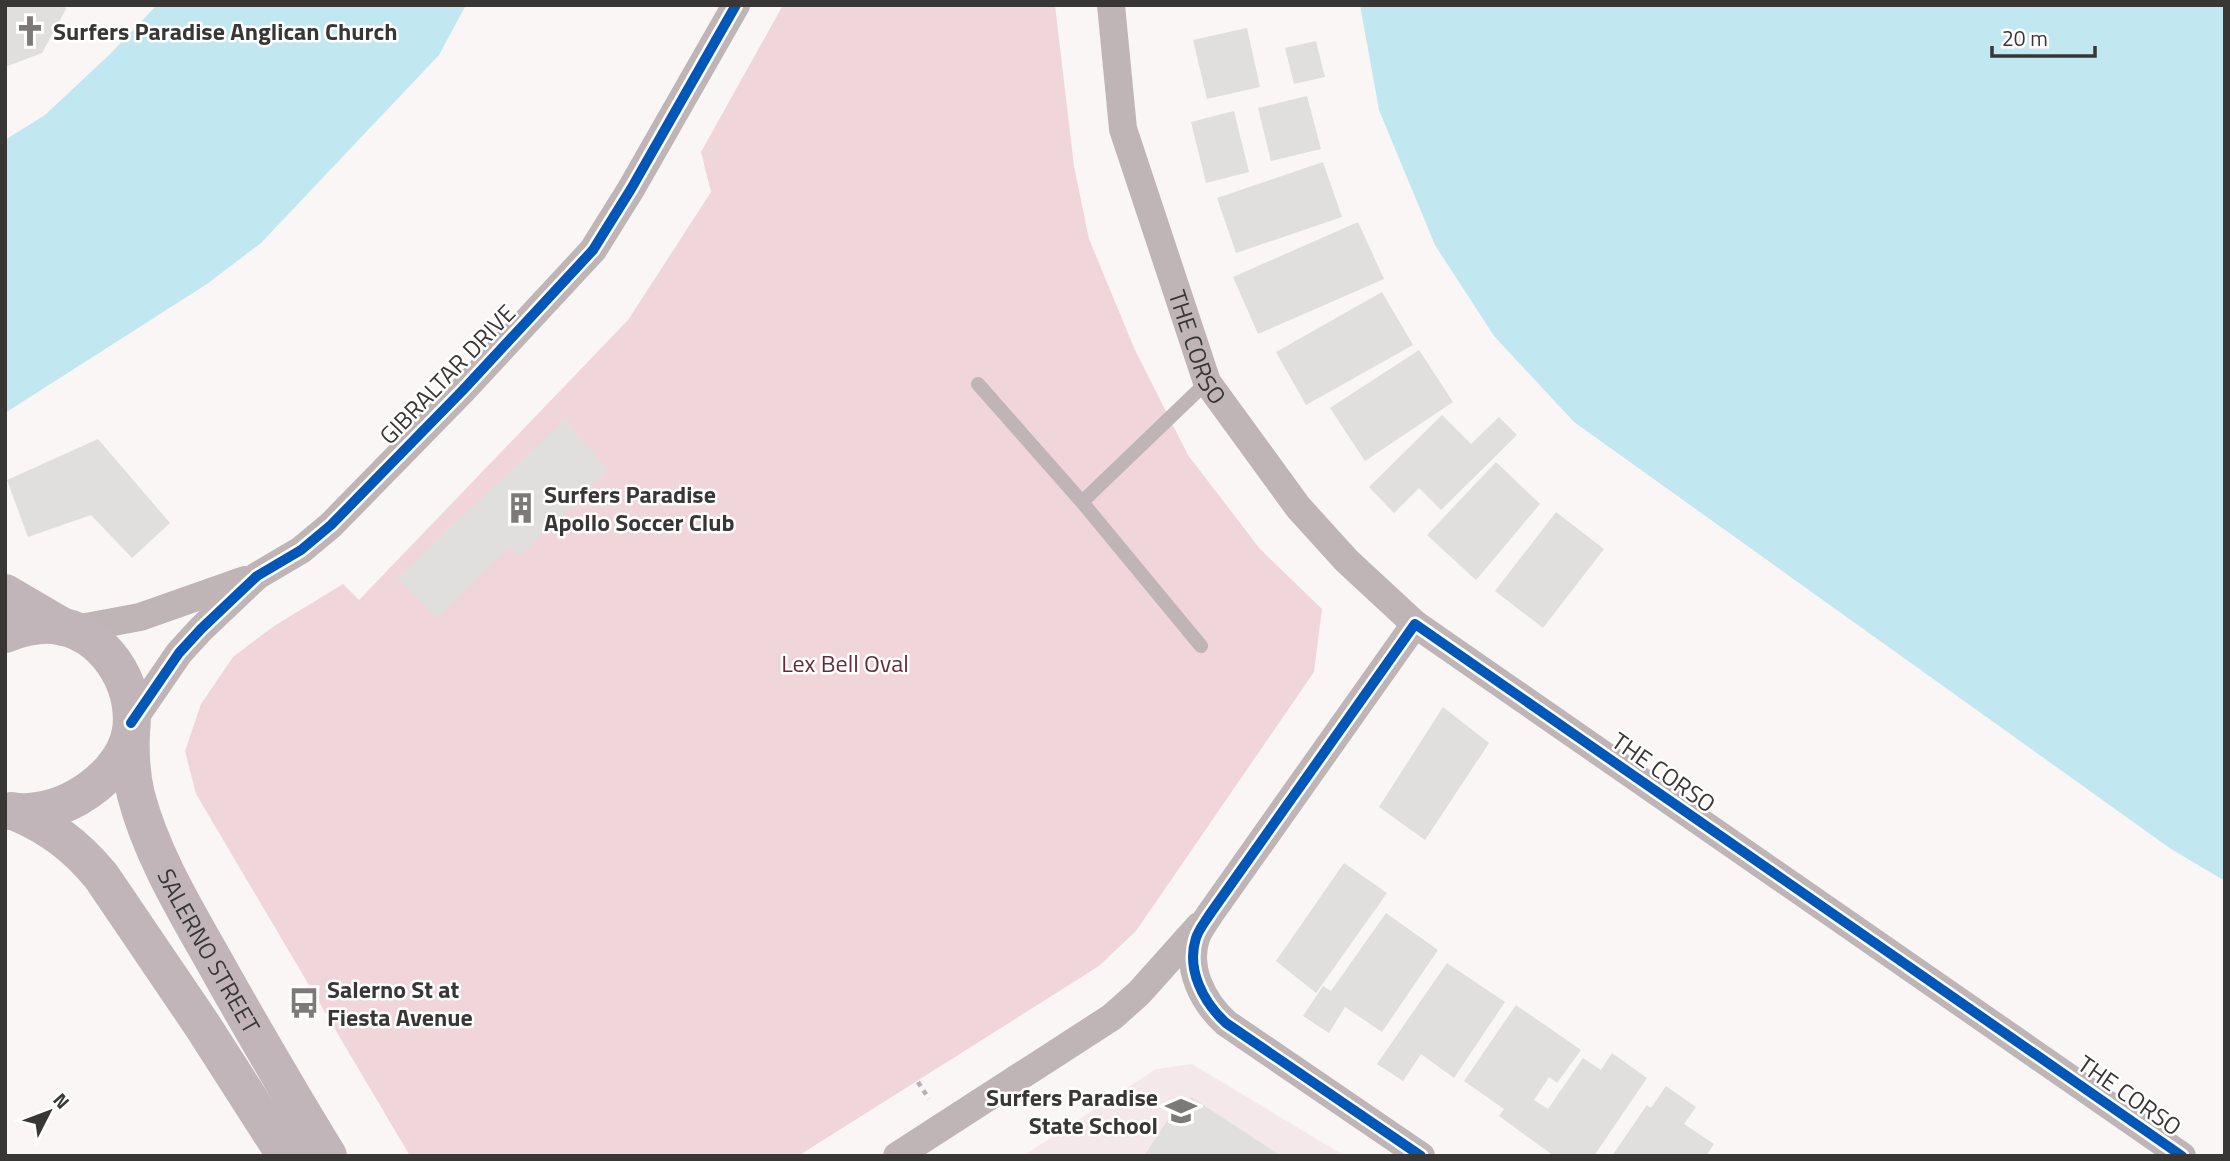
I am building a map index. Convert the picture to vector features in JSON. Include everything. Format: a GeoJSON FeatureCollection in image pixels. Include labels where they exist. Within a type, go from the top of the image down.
{"type":"FeatureCollection","features":[{"type":"Feature","properties":{"kind":"main road"},"geometry":{"type":"LineString","coordinates":[[5,593],[67,629]]}},
{"type":"Feature","properties":{"kind":"main road"},"geometry":{"type":"LineString","coordinates":[[5,634],[32,626],[53,625],[67,629]]}},
{"type":"Feature","properties":{"kind":"main road","name":"SALERNO STREET"},"geometry":{"type":"LineString","coordinates":[[67,629],[93,642],[116,665],[127,690],[131,728],[130,760],[135,793],[170,882],[280,1077],[328,1156]]}},
{"type":"Feature","properties":{"kind":"main road"},"geometry":{"type":"LineString","coordinates":[[11,811],[26,812],[61,805],[93,787],[117,762],[131,728]]}},
{"type":"Feature","properties":{"kind":"main road","name":"SALERNO STREET"},"geometry":{"type":"LineString","coordinates":[[11,811],[44,824],[65,839],[85,856],[101,876],[202,1025],[286,1156]]}},
{"type":"Feature","properties":{"kind":"street","name":"GIBRALTAR DRIVE"},"geometry":{"type":"LineString","coordinates":[[67,629],[106,625],[140,617],[257,576],[301,550],[331,525],[463,390],[593,250],[736,5]]}},
{"type":"Feature","properties":{"kind":"street","name":"THE CORSO"},"geometry":{"type":"LineString","coordinates":[[1111,5],[1123,129],[1207,382],[1298,507],[1347,561],[1415,624],[2182,1156]]}},
{"type":"Feature","properties":{"kind":"street","name":"GIBRALTAR DRIVE"},"geometry":{"type":"LineString","coordinates":[[131,728],[179,653],[257,576]]}},
{"type":"Feature","properties":{"kind":"street"},"geometry":{"type":"LineString","coordinates":[[897,1156],[1099,1027],[1139,993],[1210,914],[1415,624]]}},
{"type":"Feature","properties":{"kind":"street"},"geometry":{"type":"LineString","coordinates":[[1210,914],[1196,940],[1194,962],[1201,990],[1217,1015],[1421,1156]]}},
{"type":"Feature","properties":{"kind":"lane"},"geometry":{"type":"LineString","coordinates":[[1082,502],[1207,382]]}},
{"type":"Feature","properties":{"kind":"lane"},"geometry":{"type":"LineString","coordinates":[[978,384],[1082,502],[1201,646]]}},
{"type":"Feature","properties":{"kind":"shaded area","name":"Surfers Paradise State School"},"geometry":{"type":"Polygon","coordinates":[[[1192,1064],[1345,1156],[1023,1156],[1156,1069],[1192,1064]]]}},
{"type":"Feature","properties":{"kind":"green space","name":"Lex Bell Oval"},"geometry":{"type":"Polygon","coordinates":[[[783,5],[1055,5],[1074,166],[1089,239],[1135,350],[1188,455],[1260,549],[1322,609],[1314,672],[1136,931],[1099,966],[798,1156],[410,1156],[196,794],[185,751],[201,704],[233,657],[274,626],[343,584],[359,600],[628,320],[711,192],[701,152],[783,5]]]}},
{"type":"Feature","properties":{"kind":"water"},"geometry":{"type":"Polygon","coordinates":[[[157,5],[466,5],[439,55],[261,243],[207,284],[5,413],[5,140],[45,115],[157,5]]]}},
{"type":"Feature","properties":{"kind":"water"},"geometry":{"type":"Polygon","coordinates":[[[1360,5],[2225,5],[2225,881],[2171,849],[1574,422],[1494,336],[1435,245],[1379,110],[1360,5]]]}},
{"type":"Feature","properties":{"kind":"building","name":"Surfers Paradise Anglican Church"},"geometry":{"type":"Polygon","coordinates":[[[5,5],[65,5],[66,9],[42,53],[5,67],[5,5]]]}},
{"type":"Feature","properties":{"kind":"building"},"geometry":{"type":"Polygon","coordinates":[[[1247,28],[1260,87],[1207,99],[1193,40],[1247,28]]]}},
{"type":"Feature","properties":{"kind":"building"},"geometry":{"type":"Polygon","coordinates":[[[1316,41],[1325,77],[1294,84],[1285,48],[1316,41]]]}},
{"type":"Feature","properties":{"kind":"building"},"geometry":{"type":"Polygon","coordinates":[[[1307,96],[1321,149],[1271,161],[1258,108],[1307,96]]]}},
{"type":"Feature","properties":{"kind":"building"},"geometry":{"type":"Polygon","coordinates":[[[1234,111],[1249,172],[1206,183],[1191,122],[1234,111]]]}},
{"type":"Feature","properties":{"kind":"building"},"geometry":{"type":"Polygon","coordinates":[[[1323,162],[1342,217],[1236,253],[1217,198],[1323,162]]]}},
{"type":"Feature","properties":{"kind":"building"},"geometry":{"type":"Polygon","coordinates":[[[1358,222],[1384,279],[1258,334],[1233,277],[1358,222]]]}},
{"type":"Feature","properties":{"kind":"building"},"geometry":{"type":"Polygon","coordinates":[[[1382,292],[1413,345],[1306,405],[1276,352],[1382,292]]]}},
{"type":"Feature","properties":{"kind":"building"},"geometry":{"type":"Polygon","coordinates":[[[1419,350],[1453,402],[1365,461],[1330,408],[1419,350]]]}},
{"type":"Feature","properties":{"kind":"building"},"geometry":{"type":"Polygon","coordinates":[[[1442,415],[1471,444],[1499,417],[1517,435],[1441,510],[1419,488],[1394,513],[1369,487],[1442,415]]]}},
{"type":"Feature","properties":{"kind":"building","name":"Surfers Paradise Apollo Soccer Club"},"geometry":{"type":"Polygon","coordinates":[[[564,420],[608,470],[520,556],[509,546],[437,618],[397,578],[564,420]]]}},
{"type":"Feature","properties":{"kind":"building"},"geometry":{"type":"Polygon","coordinates":[[[98,439],[170,523],[132,558],[91,515],[28,537],[7,480],[98,439]]]}},
{"type":"Feature","properties":{"kind":"building"},"geometry":{"type":"Polygon","coordinates":[[[1496,462],[1540,504],[1476,580],[1427,535],[1496,462]]]}},
{"type":"Feature","properties":{"kind":"building"},"geometry":{"type":"Polygon","coordinates":[[[1556,512],[1604,549],[1543,628],[1495,591],[1556,512]]]}},
{"type":"Feature","properties":{"kind":"building"},"geometry":{"type":"Polygon","coordinates":[[[1443,707],[1489,743],[1425,840],[1379,807],[1443,707]]]}},
{"type":"Feature","properties":{"kind":"building"},"geometry":{"type":"Polygon","coordinates":[[[1344,863],[1387,893],[1316,993],[1276,961],[1344,863]]]}},
{"type":"Feature","properties":{"kind":"building"},"geometry":{"type":"Polygon","coordinates":[[[1386,913],[1438,950],[1382,1032],[1345,1007],[1329,1033],[1303,1016],[1323,986],[1331,991],[1386,913]]]}},
{"type":"Feature","properties":{"kind":"building"},"geometry":{"type":"Polygon","coordinates":[[[1447,963],[1505,1002],[1454,1078],[1421,1054],[1403,1081],[1377,1064],[1447,963]]]}},
{"type":"Feature","properties":{"kind":"building"},"geometry":{"type":"Polygon","coordinates":[[[1516,1005],[1581,1050],[1557,1083],[1549,1077],[1534,1100],[1548,1109],[1583,1058],[1601,1070],[1612,1053],[1647,1078],[1594,1156],[1554,1156],[1499,1116],[1504,1109],[1464,1081],[1516,1005]]]}},
{"type":"Feature","properties":{"kind":"building"},"geometry":{"type":"Polygon","coordinates":[[[1666,1086],[1696,1107],[1684,1124],[1714,1144],[1706,1156],[1612,1156],[1647,1105],[1651,1108],[1666,1086]]]}},
{"type":"Feature","properties":{"kind":"building"},"geometry":{"type":"Polygon","coordinates":[[[1191,1097],[1281,1156],[1144,1156],[1173,1112],[1179,1117],[1191,1097]]]}},
{"type":"Feature","properties":{"kind":"cycle path"},"geometry":{"type":"LineString","coordinates":[[131,723],[179,653],[201,629],[257,576],[301,550],[331,525],[463,390],[593,250],[736,5]]}},
{"type":"Feature","properties":{"kind":"cycle path"},"geometry":{"type":"LineString","coordinates":[[1421,1156],[1226,1023],[1204,995],[1193,961],[1196,938],[1202,926],[1415,624],[2182,1156]]}},
{"type":"Feature","properties":{"kind":"place","name":"Surfers Paradise Anglican Church"},"geometry":{"type":"Point","coordinates":[30,31]}},
{"type":"Feature","properties":{"kind":"place","name":"Surfers Paradise Apollo Soccer Club"},"geometry":{"type":"Point","coordinates":[521,508]}},
{"type":"Feature","properties":{"kind":"place","name":"Salerno St at Fiesta Avenue"},"geometry":{"type":"Point","coordinates":[304,1003]}},
{"type":"Feature","properties":{"kind":"place","name":"Surfers Paradise State School"},"geometry":{"type":"Point","coordinates":[1181,1111]}}]}
